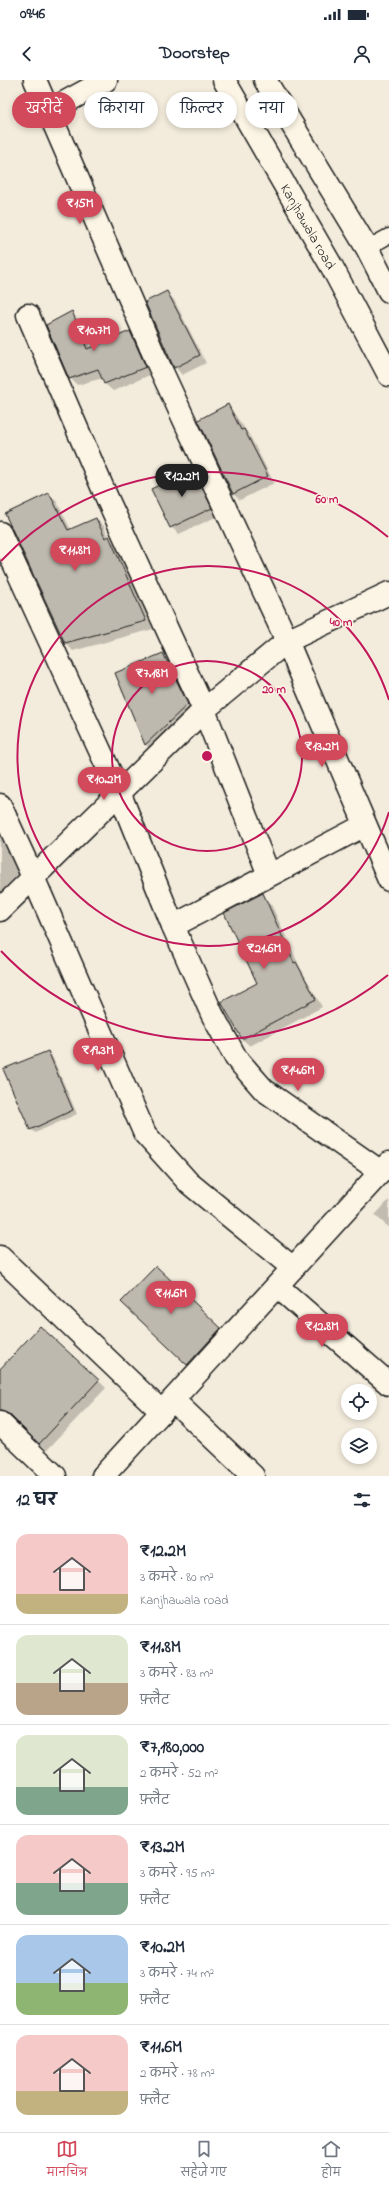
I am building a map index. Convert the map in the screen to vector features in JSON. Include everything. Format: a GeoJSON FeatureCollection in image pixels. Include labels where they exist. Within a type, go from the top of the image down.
{"type":"FeatureCollection","features":[{"type":"Feature","properties":{"kind":"street"},"geometry":{"type":"LineString","coordinates":[[35,80],[40,92]]}},
{"type":"Feature","properties":{"kind":"street"},"geometry":{"type":"LineString","coordinates":[[76,96],[106,80]]}},
{"type":"Feature","properties":{"kind":"street","name":"Kanjhawala road"},"geometry":{"type":"LineString","coordinates":[[224,80],[332,267],[389,375]]}},
{"type":"Feature","properties":{"kind":"street"},"geometry":{"type":"LineString","coordinates":[[265,80],[366,248],[389,291]]}},
{"type":"Feature","properties":{"kind":"street"},"geometry":{"type":"LineString","coordinates":[[56,128],[155,357],[287,641],[389,880]]}},
{"type":"Feature","properties":{"kind":"street"},"geometry":{"type":"LineString","coordinates":[[28,315],[107,498],[204,710],[269,875]]}},
{"type":"Feature","properties":{"kind":"street"},"geometry":{"type":"LineString","coordinates":[[0,533],[119,792],[173,926],[212,1014],[236,1058],[264,1090],[385,1167],[103,1476]]}},
{"type":"Feature","properties":{"kind":"street"},"geometry":{"type":"LineString","coordinates":[[0,910],[204,710],[287,641],[389,593]]}},
{"type":"Feature","properties":{"kind":"street"},"geometry":{"type":"LineString","coordinates":[[0,805],[34,877],[145,1134],[189,1183],[293,1268]]}},
{"type":"Feature","properties":{"kind":"street"},"geometry":{"type":"LineString","coordinates":[[173,926],[365,825]]}},
{"type":"Feature","properties":{"kind":"street"},"geometry":{"type":"LineString","coordinates":[[0,1257],[167,1406],[253,1476]]}},
{"type":"Feature","properties":{"kind":"street"},"geometry":{"type":"LineString","coordinates":[[277,1286],[389,1384]]}},
{"type":"Feature","properties":{"kind":"street"},"geometry":{"type":"LineString","coordinates":[[0,1423],[55,1476]]}},
{"type":"Feature","properties":{"kind":"lane"},"geometry":{"type":"LineString","coordinates":[[366,248],[389,236]]}},
{"type":"Feature","properties":{"kind":"building"},"geometry":{"type":"Polygon","coordinates":[[[167,291],[200,355],[174,368],[145,302],[167,291]]]}},
{"type":"Feature","properties":{"kind":"building"},"geometry":{"type":"Polygon","coordinates":[[[72,311],[87,349],[130,331],[146,367],[104,384],[98,369],[69,379],[46,325],[72,311]]]}},
{"type":"Feature","properties":{"kind":"building"},"geometry":{"type":"Polygon","coordinates":[[[228,404],[241,430],[244,429],[268,476],[233,494],[198,420],[228,404]]]}},
{"type":"Feature","properties":{"kind":"building"},"geometry":{"type":"Polygon","coordinates":[[[193,469],[212,508],[170,528],[151,489],[193,469]]]}},
{"type":"Feature","properties":{"kind":"building"},"geometry":{"type":"Polygon","coordinates":[[[49,493],[68,530],[96,518],[105,538],[109,536],[146,621],[65,643],[5,514],[49,493]]]}},
{"type":"Feature","properties":{"kind":"building"},"geometry":{"type":"Polygon","coordinates":[[[163,653],[188,704],[145,745],[115,673],[163,653]]]}},
{"type":"Feature","properties":{"kind":"building"},"geometry":{"type":"Polygon","coordinates":[[[263,893],[294,963],[296,962],[316,999],[242,1039],[221,1002],[257,983],[224,913],[263,893]]]}},
{"type":"Feature","properties":{"kind":"building"},"geometry":{"type":"Polygon","coordinates":[[[48,1051],[73,1110],[30,1130],[3,1069],[48,1051]]]}},
{"type":"Feature","properties":{"kind":"building"},"geometry":{"type":"Polygon","coordinates":[[[156,1266],[221,1328],[187,1365],[121,1302],[156,1266]]]}},
{"type":"Feature","properties":{"kind":"building"},"geometry":{"type":"Polygon","coordinates":[[[40,1326],[99,1380],[39,1444],[9,1414],[0,1411],[0,1369],[40,1326]]]}}]}
